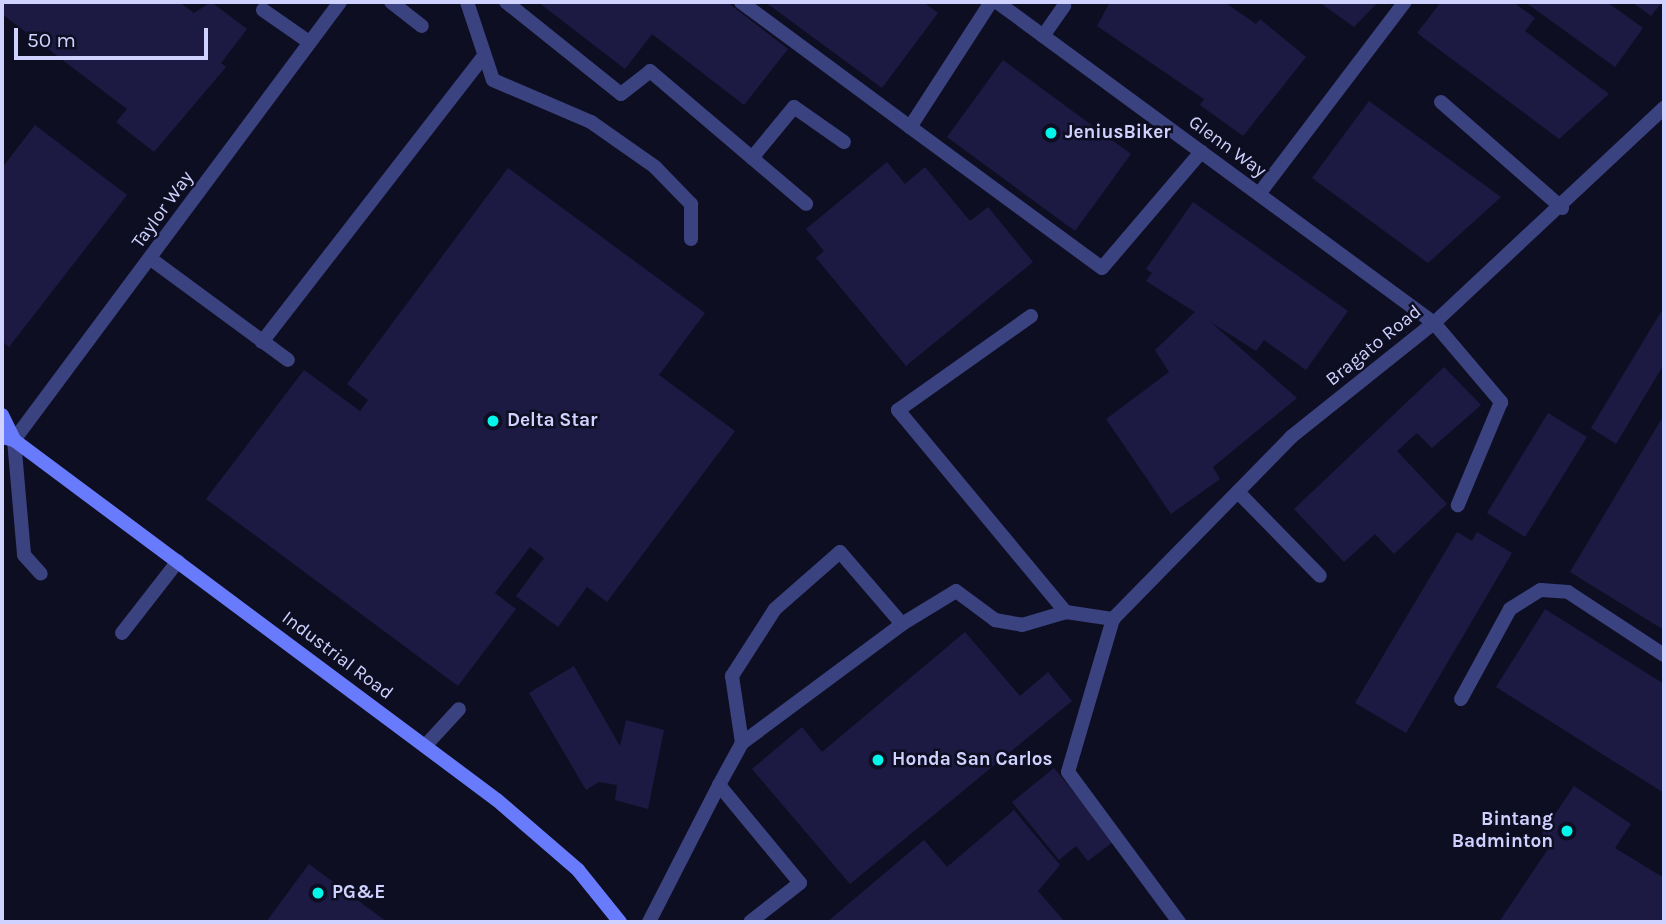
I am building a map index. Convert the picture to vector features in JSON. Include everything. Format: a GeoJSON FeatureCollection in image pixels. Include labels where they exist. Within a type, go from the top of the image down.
{"type":"FeatureCollection","features":[{"type":"Feature","properties":{"kind":"main road","name":"Industrial Road"},"geometry":{"type":"LineString","coordinates":[[2,415],[8,439],[425,746],[578,870],[620,922]]}},
{"type":"Feature","properties":{"kind":"street","name":"Taylor Way"},"geometry":{"type":"LineString","coordinates":[[8,439],[151,259],[340,2]]}},
{"type":"Feature","properties":{"kind":"street"},"geometry":{"type":"LineString","coordinates":[[391,2],[422,26]]}},
{"type":"Feature","properties":{"kind":"street"},"geometry":{"type":"LineString","coordinates":[[467,2],[483,57],[493,80],[591,122],[655,167],[691,204],[691,239]]}},
{"type":"Feature","properties":{"kind":"street"},"geometry":{"type":"LineString","coordinates":[[506,2],[621,94],[650,71],[806,204]]}},
{"type":"Feature","properties":{"kind":"street"},"geometry":{"type":"LineString","coordinates":[[741,2],[1102,268],[1201,152]]}},
{"type":"Feature","properties":{"kind":"street"},"geometry":{"type":"LineString","coordinates":[[910,127],[991,2]]}},
{"type":"Feature","properties":{"kind":"street","name":"Glenn Way"},"geometry":{"type":"LineString","coordinates":[[997,2],[1434,323],[1501,402],[1458,505]]}},
{"type":"Feature","properties":{"kind":"street"},"geometry":{"type":"LineString","coordinates":[[1259,194],[1405,2]]}},
{"type":"Feature","properties":{"kind":"street"},"geometry":{"type":"LineString","coordinates":[[1043,36],[1064,6]]}},
{"type":"Feature","properties":{"kind":"street"},"geometry":{"type":"LineString","coordinates":[[263,10],[309,42]]}},
{"type":"Feature","properties":{"kind":"street"},"geometry":{"type":"LineString","coordinates":[[262,341],[483,57]]}},
{"type":"Feature","properties":{"kind":"street"},"geometry":{"type":"LineString","coordinates":[[1441,102],[1562,208]]}},
{"type":"Feature","properties":{"kind":"street"},"geometry":{"type":"LineString","coordinates":[[752,158],[794,107],[844,142]]}},
{"type":"Feature","properties":{"kind":"street","name":"Bragato Road"},"geometry":{"type":"LineString","coordinates":[[1113,619],[1291,438],[1434,323],[1562,208],[1664,108]]}},
{"type":"Feature","properties":{"kind":"street"},"geometry":{"type":"LineString","coordinates":[[151,259],[288,360]]}},
{"type":"Feature","properties":{"kind":"street"},"geometry":{"type":"LineString","coordinates":[[1031,316],[898,410],[1066,612]]}},
{"type":"Feature","properties":{"kind":"street"},"geometry":{"type":"LineString","coordinates":[[8,439],[24,555],[41,574]]}},
{"type":"Feature","properties":{"kind":"street"},"geometry":{"type":"LineString","coordinates":[[1238,492],[1320,576]]}},
{"type":"Feature","properties":{"kind":"street"},"geometry":{"type":"LineString","coordinates":[[742,743],[732,676],[775,608],[840,552],[902,624]]}},
{"type":"Feature","properties":{"kind":"street"},"geometry":{"type":"LineString","coordinates":[[122,634],[178,562]]}},
{"type":"Feature","properties":{"kind":"street"},"geometry":{"type":"LineString","coordinates":[[1461,699],[1510,609],[1541,590],[1569,592],[1664,655]]}},
{"type":"Feature","properties":{"kind":"street"},"geometry":{"type":"LineString","coordinates":[[649,922],[742,743],[902,624],[956,591],[995,620],[1022,625],[1066,612],[1113,619],[1068,772],[1179,922]]}},
{"type":"Feature","properties":{"kind":"street"},"geometry":{"type":"LineString","coordinates":[[425,746],[459,709]]}},
{"type":"Feature","properties":{"kind":"street"},"geometry":{"type":"LineString","coordinates":[[719,785],[800,883],[750,922]]}},
{"type":"Feature","properties":{"kind":"building"},"geometry":{"type":"Polygon","coordinates":[[[2,2],[179,2],[194,13],[211,2],[247,29],[221,63],[226,67],[154,152],[116,122],[127,109],[2,14],[2,2]]]}},
{"type":"Feature","properties":{"kind":"building"},"geometry":{"type":"Polygon","coordinates":[[[538,2],[727,2],[788,49],[744,105],[652,34],[625,69],[538,2]]]}},
{"type":"Feature","properties":{"kind":"building"},"geometry":{"type":"Polygon","coordinates":[[[765,2],[923,2],[938,13],[882,88],[765,2]]]}},
{"type":"Feature","properties":{"kind":"building"},"geometry":{"type":"Polygon","coordinates":[[[1110,2],[1224,2],[1256,24],[1260,19],[1306,57],[1243,136],[1200,105],[1204,99],[1097,26],[1110,2]]]}},
{"type":"Feature","properties":{"kind":"building"},"geometry":{"type":"Polygon","coordinates":[[[1319,2],[1378,2],[1354,27],[1319,2]]]}},
{"type":"Feature","properties":{"kind":"building"},"geometry":{"type":"Polygon","coordinates":[[[1441,2],[1513,2],[1535,18],[1525,31],[1609,94],[1559,139],[1417,33],[1441,2]]]}},
{"type":"Feature","properties":{"kind":"building"},"geometry":{"type":"Polygon","coordinates":[[[1525,2],[1607,2],[1643,28],[1615,67],[1525,2]]]}},
{"type":"Feature","properties":{"kind":"building"},"geometry":{"type":"Polygon","coordinates":[[[1632,2],[1662,2],[1651,16],[1632,2]]]}},
{"type":"Feature","properties":{"kind":"building"},"geometry":{"type":"Polygon","coordinates":[[[1003,60],[1131,154],[1075,231],[947,137],[1003,60]]]}},
{"type":"Feature","properties":{"kind":"building"},"geometry":{"type":"Polygon","coordinates":[[[1369,101],[1501,197],[1428,263],[1312,178],[1369,101]]]}},
{"type":"Feature","properties":{"kind":"building"},"geometry":{"type":"Polygon","coordinates":[[[35,125],[127,195],[9,347],[2,341],[2,168],[35,125]]]}},
{"type":"Feature","properties":{"kind":"building"},"geometry":{"type":"Polygon","coordinates":[[[887,162],[905,184],[925,167],[970,221],[988,207],[1033,262],[906,366],[816,258],[824,251],[806,229],[887,162]]]}},
{"type":"Feature","properties":{"kind":"building","name":"Delta Star"},"geometry":{"type":"Polygon","coordinates":[[[508,168],[705,313],[659,375],[735,431],[607,602],[587,587],[558,627],[516,596],[544,558],[530,547],[495,593],[516,609],[458,686],[206,499],[304,370],[360,411],[368,400],[347,384],[508,168]]]}},
{"type":"Feature","properties":{"kind":"building"},"geometry":{"type":"Polygon","coordinates":[[[1193,202],[1348,311],[1306,370],[1264,340],[1256,351],[1146,281],[1152,273],[1146,269],[1193,202]]]}},
{"type":"Feature","properties":{"kind":"building"},"geometry":{"type":"Polygon","coordinates":[[[1664,307],[1664,364],[1616,444],[1591,428],[1664,307]]]}},
{"type":"Feature","properties":{"kind":"building"},"geometry":{"type":"Polygon","coordinates":[[[1197,310],[1297,398],[1213,467],[1220,479],[1171,514],[1106,419],[1169,372],[1155,350],[1197,310]]]}},
{"type":"Feature","properties":{"kind":"building"},"geometry":{"type":"Polygon","coordinates":[[[1444,367],[1481,405],[1432,448],[1417,433],[1397,451],[1447,504],[1394,554],[1375,534],[1344,562],[1294,509],[1444,367]]]}},
{"type":"Feature","properties":{"kind":"building"},"geometry":{"type":"Polygon","coordinates":[[[1548,413],[1587,437],[1525,537],[1487,513],[1548,413]]]}},
{"type":"Feature","properties":{"kind":"building"},"geometry":{"type":"Polygon","coordinates":[[[1664,415],[1664,630],[1570,572],[1664,415]]]}},
{"type":"Feature","properties":{"kind":"building"},"geometry":{"type":"Polygon","coordinates":[[[1457,532],[1472,541],[1477,532],[1512,553],[1406,733],[1355,703],[1457,532]]]}},
{"type":"Feature","properties":{"kind":"building"},"geometry":{"type":"Polygon","coordinates":[[[1545,609],[1664,684],[1664,793],[1496,687],[1545,609]]]}},
{"type":"Feature","properties":{"kind":"building","name":"Honda San Carlos"},"geometry":{"type":"Polygon","coordinates":[[[965,632],[1020,696],[1048,672],[1072,701],[850,884],[752,769],[802,727],[822,752],[965,632]]]}},
{"type":"Feature","properties":{"kind":"building"},"geometry":{"type":"Polygon","coordinates":[[[574,666],[620,746],[626,720],[664,730],[648,809],[615,800],[617,785],[599,782],[586,790],[529,693],[574,666]]]}},
{"type":"Feature","properties":{"kind":"building"},"geometry":{"type":"Polygon","coordinates":[[[1054,768],[1114,841],[1088,861],[1076,846],[1059,860],[1012,802],[1054,768]]]}},
{"type":"Feature","properties":{"kind":"building"},"geometry":{"type":"Polygon","coordinates":[[[1574,786],[1631,824],[1615,848],[1664,878],[1664,922],[1499,922],[1550,846],[1539,838],[1574,786]]]}},
{"type":"Feature","properties":{"kind":"building"},"geometry":{"type":"Polygon","coordinates":[[[1014,810],[1060,865],[1038,891],[1065,922],[827,922],[924,840],[947,867],[1014,810]]]}},
{"type":"Feature","properties":{"kind":"building","name":"PG&E"},"geometry":{"type":"Polygon","coordinates":[[[309,864],[387,922],[266,922],[309,864]]]}},
{"type":"Feature","properties":{"kind":"place","name":"JeniusBiker"},"geometry":{"type":"Point","coordinates":[1051,133]}},
{"type":"Feature","properties":{"kind":"place","name":"Delta Star"},"geometry":{"type":"Point","coordinates":[493,421]}},
{"type":"Feature","properties":{"kind":"place","name":"Honda San Carlos"},"geometry":{"type":"Point","coordinates":[878,760]}},
{"type":"Feature","properties":{"kind":"place","name":"Bintang Badminton"},"geometry":{"type":"Point","coordinates":[1567,831]}},
{"type":"Feature","properties":{"kind":"place","name":"PG&E"},"geometry":{"type":"Point","coordinates":[318,893]}}]}
